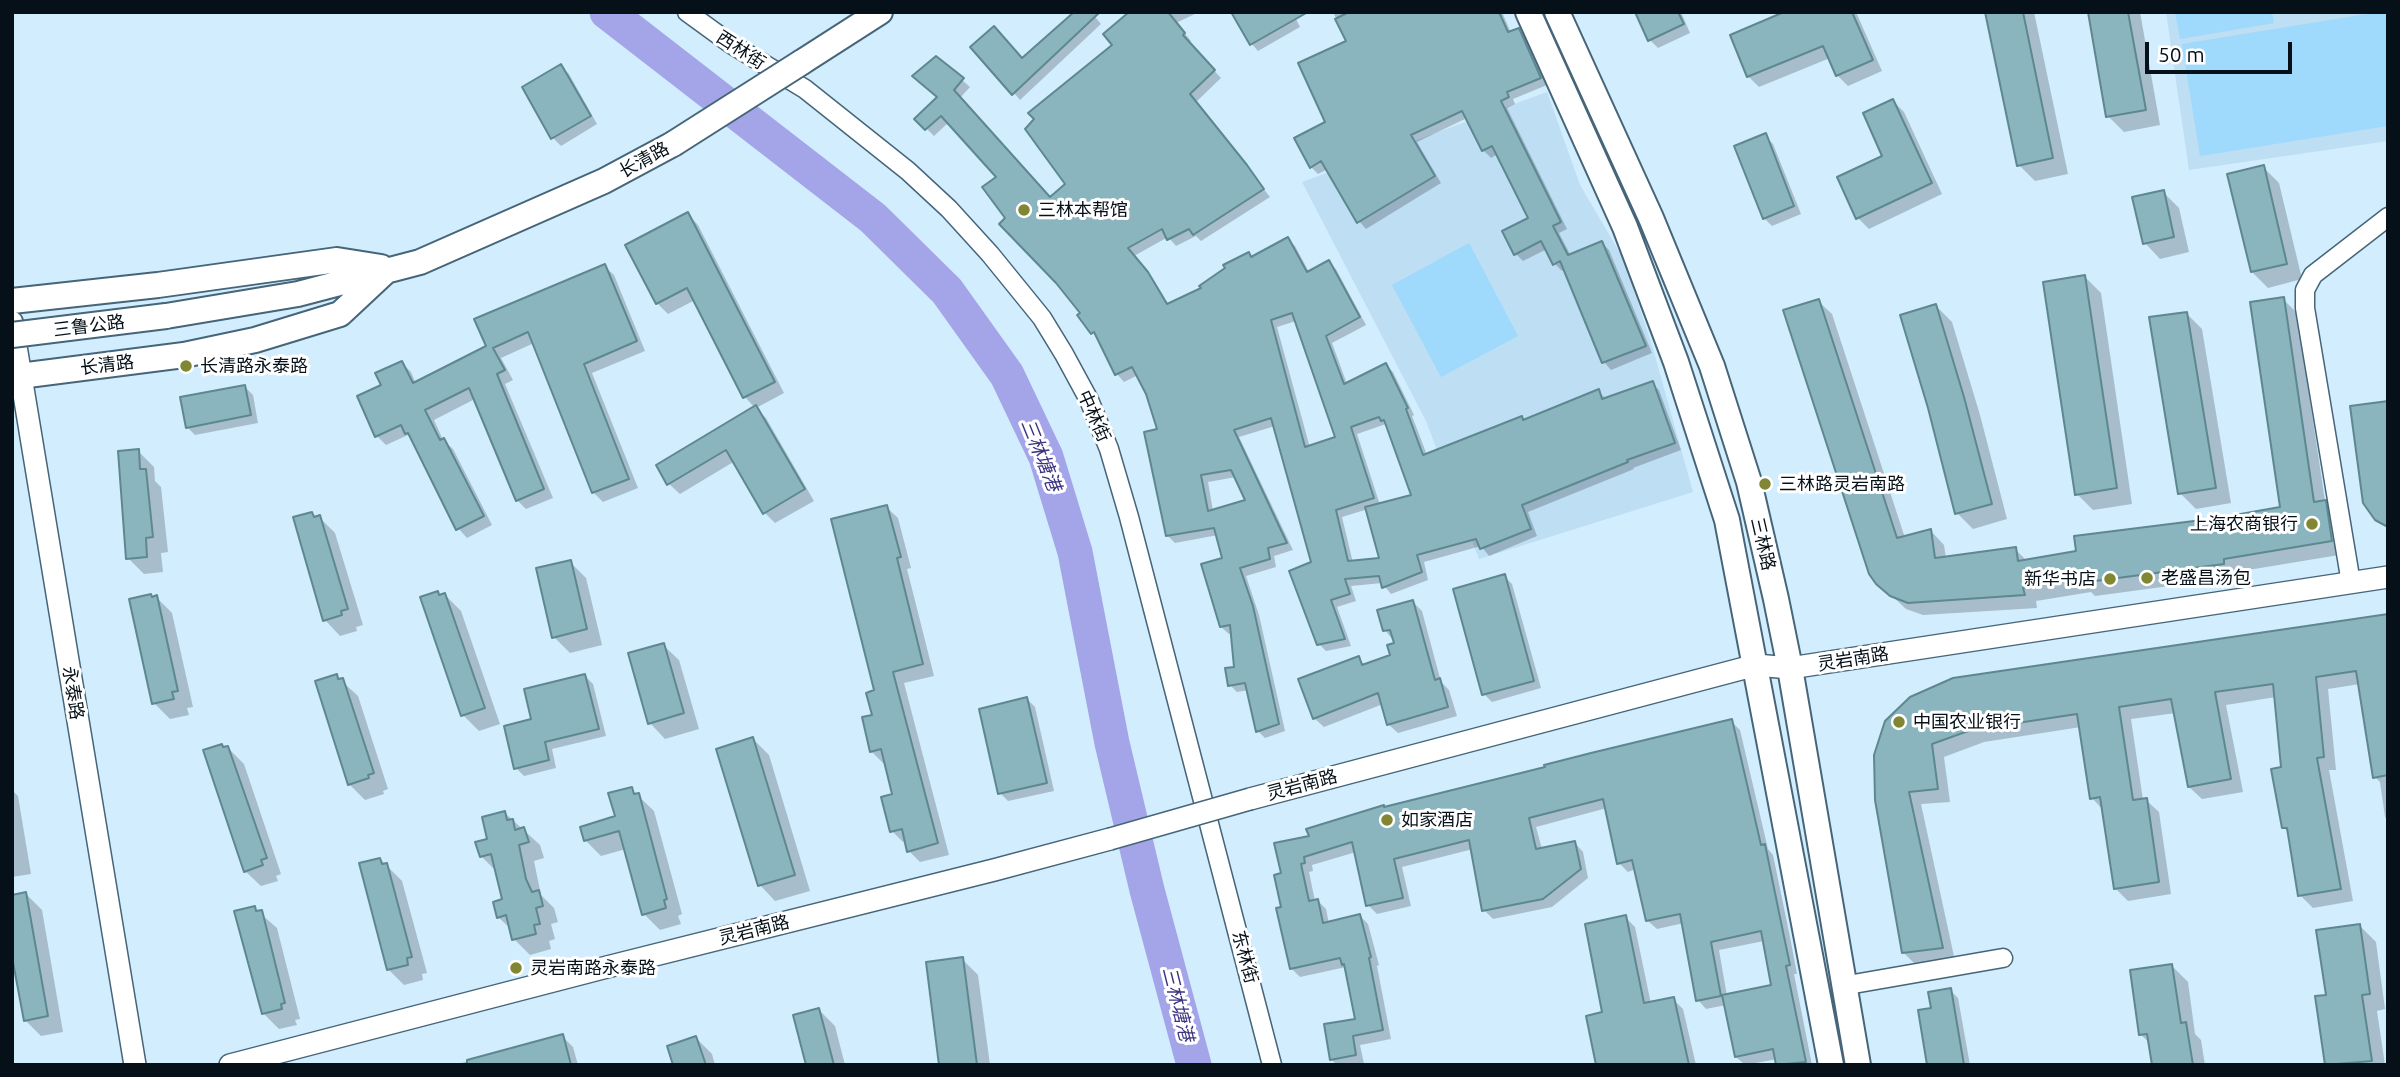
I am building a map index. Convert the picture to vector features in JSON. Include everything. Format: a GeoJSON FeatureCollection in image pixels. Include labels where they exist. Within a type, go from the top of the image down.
{"type":"FeatureCollection","features":[{"type":"Feature","properties":{"kind":"main road","name":"长清路"},"geometry":{"type":"LineString","coordinates":[[166,316],[298,294],[420,262],[474,240],[604,181],[800,73],[880,12]]}},
{"type":"Feature","properties":{"kind":"main road","name":"三林路"},"geometry":{"type":"LineString","coordinates":[[1528,12],[1625,227],[1676,362],[1727,520],[1831,1065]]}},
{"type":"Feature","properties":{"kind":"main road","name":"三林路"},"geometry":{"type":"LineString","coordinates":[[1557,12],[1651,218],[1712,366],[1749,482],[1790,668],[1842,986],[1858,1065]]}},
{"type":"Feature","properties":{"kind":"main road","name":"长清路"},"geometry":{"type":"LineString","coordinates":[[12,301],[158,285],[337,260],[388,269]]}},
{"type":"Feature","properties":{"kind":"main road","name":"长清路"},"geometry":{"type":"LineString","coordinates":[[17,377],[184,355],[255,340],[340,314],[388,269]]}},
{"type":"Feature","properties":{"kind":"main road","name":"三鲁公路"},"geometry":{"type":"LineString","coordinates":[[12,335],[166,316]]}},
{"type":"Feature","properties":{"kind":"street","name":"西林街"},"geometry":{"type":"LineString","coordinates":[[687,12],[731,44],[800,73]]}},
{"type":"Feature","properties":{"kind":"street","name":"中林街"},"geometry":{"type":"LineString","coordinates":[[800,73],[949,209],[1034,307],[1065,354],[1089,400],[1109,449],[1216,849]]}},
{"type":"Feature","properties":{"kind":"street"},"geometry":{"type":"LineString","coordinates":[[2351,583],[2305,308],[2305,290],[2312,275],[2388,218]]}},
{"type":"Feature","properties":{"kind":"street","name":"永泰路"},"geometry":{"type":"LineString","coordinates":[[12,322],[17,377],[135,1065]]}},
{"type":"Feature","properties":{"kind":"street","name":"灵岩南路"},"geometry":{"type":"LineString","coordinates":[[230,1065],[986,872],[1756,665],[1790,668],[2388,577]]}},
{"type":"Feature","properties":{"kind":"street","name":"东林街"},"geometry":{"type":"LineString","coordinates":[[1216,849],[1272,1065]]}},
{"type":"Feature","properties":{"kind":"street"},"geometry":{"type":"LineString","coordinates":[[1842,986],[2003,958]]}},
{"type":"Feature","properties":{"kind":"shaded area"},"geometry":{"type":"Polygon","coordinates":[[[2166,12],[2388,12],[2388,141],[2189,170],[2166,12]]]}},
{"type":"Feature","properties":{"kind":"shaded area"},"geometry":{"type":"Polygon","coordinates":[[[2175,12],[2272,12],[2274,23],[2180,39],[2175,12]]]}},
{"type":"Feature","properties":{"kind":"shaded area"},"geometry":{"type":"Polygon","coordinates":[[[2388,12],[2388,126],[2200,156],[2182,44],[2388,12]]]}},
{"type":"Feature","properties":{"kind":"shaded area"},"geometry":{"type":"Polygon","coordinates":[[[1547,92],[1580,185],[1624,260],[1653,349],[1693,492],[1479,559],[1426,421],[1302,182],[1547,92]]]}},
{"type":"Feature","properties":{"kind":"shaded area"},"geometry":{"type":"Polygon","coordinates":[[[1469,243],[1518,336],[1441,377],[1392,285],[1469,243]]]}},
{"type":"Feature","properties":{"kind":"building"},"geometry":{"type":"Polygon","coordinates":[[[1074,12],[1100,12],[1012,95],[970,47],[994,26],[1022,58],[1074,12]]]}},
{"type":"Feature","properties":{"kind":"building"},"geometry":{"type":"Polygon","coordinates":[[[1129,12],[1168,12],[1185,33],[1183,35],[1215,70],[1190,94],[1264,189],[1193,235],[1189,229],[1167,240],[1162,229],[1128,248],[1148,272],[1167,304],[1201,288],[1199,286],[1225,268],[1223,265],[1249,252],[1251,257],[1288,237],[1307,272],[1329,260],[1360,317],[1326,336],[1344,384],[1386,363],[1408,408],[1406,409],[1423,455],[1522,416],[1523,420],[1599,389],[1602,399],[1653,381],[1675,443],[1627,460],[1628,462],[1522,505],[1531,529],[1480,549],[1476,539],[1417,555],[1422,572],[1382,588],[1379,576],[1345,579],[1350,594],[1331,600],[1345,639],[1317,645],[1289,571],[1311,562],[1271,418],[1234,430],[1287,543],[1268,548],[1270,559],[1240,568],[1253,606],[1279,724],[1256,732],[1245,683],[1228,686],[1225,668],[1234,667],[1230,625],[1220,627],[1201,564],[1222,558],[1214,528],[1166,536],[1144,432],[1157,429],[1146,394],[1132,367],[1115,375],[1094,332],[1091,334],[1077,315],[1080,313],[1056,283],[999,224],[1005,218],[982,187],[996,177],[941,116],[925,130],[914,119],[937,97],[912,76],[936,56],[964,78],[954,90],[1050,197],[1065,184],[1025,129],[1034,119],[1028,113],[1112,45],[1103,34],[1129,12]],[[1292,313],[1271,320],[1305,447],[1335,437],[1292,313]],[[1379,417],[1351,427],[1374,498],[1336,510],[1348,561],[1379,558],[1365,507],[1411,495],[1384,420],[1381,421],[1379,417]],[[1231,470],[1201,475],[1208,511],[1245,500],[1231,470]]]}},
{"type":"Feature","properties":{"kind":"building"},"geometry":{"type":"Polygon","coordinates":[[[1231,12],[1308,12],[1250,45],[1231,12]]]}},
{"type":"Feature","properties":{"kind":"building"},"geometry":{"type":"Polygon","coordinates":[[[1349,12],[1499,12],[1508,32],[1519,28],[1541,78],[1507,92],[1509,97],[1501,101],[1561,222],[1553,226],[1568,255],[1602,241],[1646,346],[1602,363],[1560,261],[1553,265],[1541,241],[1514,255],[1502,231],[1528,218],[1492,146],[1482,151],[1462,111],[1411,135],[1435,176],[1357,223],[1321,161],[1310,168],[1294,138],[1325,122],[1298,63],[1346,41],[1335,19],[1349,12]]]}},
{"type":"Feature","properties":{"kind":"building"},"geometry":{"type":"Polygon","coordinates":[[[1635,12],[1678,12],[1684,24],[1648,41],[1635,12]]]}},
{"type":"Feature","properties":{"kind":"building"},"geometry":{"type":"Polygon","coordinates":[[[1784,12],[1852,12],[1873,60],[1836,76],[1823,46],[1747,77],[1730,35],[1784,12]]]}},
{"type":"Feature","properties":{"kind":"building"},"geometry":{"type":"Polygon","coordinates":[[[1985,12],[2023,12],[2053,158],[2017,166],[1985,12]]]}},
{"type":"Feature","properties":{"kind":"building"},"geometry":{"type":"Polygon","coordinates":[[[2088,12],[2128,12],[2146,110],[2106,117],[2088,12]]]}},
{"type":"Feature","properties":{"kind":"building"},"geometry":{"type":"Polygon","coordinates":[[[561,64],[591,116],[551,139],[522,87],[561,64]]]}},
{"type":"Feature","properties":{"kind":"building"},"geometry":{"type":"Polygon","coordinates":[[[1893,99],[1932,183],[1856,219],[1837,177],[1882,156],[1863,113],[1893,99]]]}},
{"type":"Feature","properties":{"kind":"building"},"geometry":{"type":"Polygon","coordinates":[[[1766,133],[1794,206],[1763,219],[1734,146],[1766,133]]]}},
{"type":"Feature","properties":{"kind":"building"},"geometry":{"type":"Polygon","coordinates":[[[2264,165],[2287,264],[2251,272],[2227,174],[2264,165]]]}},
{"type":"Feature","properties":{"kind":"building"},"geometry":{"type":"Polygon","coordinates":[[[2164,190],[2174,237],[2143,244],[2132,197],[2164,190]]]}},
{"type":"Feature","properties":{"kind":"building"},"geometry":{"type":"Polygon","coordinates":[[[688,212],[775,382],[743,398],[687,288],[656,304],[625,245],[688,212]]]}},
{"type":"Feature","properties":{"kind":"building"},"geometry":{"type":"Polygon","coordinates":[[[605,264],[637,341],[584,364],[629,479],[592,493],[528,332],[493,348],[505,370],[497,374],[544,489],[516,501],[469,388],[425,410],[440,440],[444,438],[484,516],[456,530],[408,433],[405,434],[401,425],[375,437],[357,396],[381,385],[375,373],[402,361],[413,383],[486,346],[474,319],[605,264]]]}},
{"type":"Feature","properties":{"kind":"building"},"geometry":{"type":"Polygon","coordinates":[[[2085,275],[2117,488],[2075,495],[2043,282],[2085,275]]]}},
{"type":"Feature","properties":{"kind":"building"},"geometry":{"type":"Polygon","coordinates":[[[2284,297],[2314,502],[2326,500],[2332,541],[2224,559],[2224,564],[2080,583],[2079,579],[2023,588],[2025,595],[1908,603],[1890,596],[1869,574],[1783,310],[1819,299],[1897,538],[1931,529],[1935,558],[2016,547],[2018,561],[2076,551],[2074,536],[2218,518],[2280,507],[2250,302],[2284,297]]]}},
{"type":"Feature","properties":{"kind":"building"},"geometry":{"type":"Polygon","coordinates":[[[1936,304],[1992,504],[1955,514],[1928,408],[1900,315],[1936,304]]]}},
{"type":"Feature","properties":{"kind":"building"},"geometry":{"type":"Polygon","coordinates":[[[2187,312],[2216,488],[2178,494],[2149,317],[2187,312]]]}},
{"type":"Feature","properties":{"kind":"building"},"geometry":{"type":"Polygon","coordinates":[[[245,385],[251,415],[186,428],[180,397],[245,385]]]}},
{"type":"Feature","properties":{"kind":"building"},"geometry":{"type":"Polygon","coordinates":[[[2388,401],[2388,527],[2375,520],[2363,503],[2350,406],[2388,401]]]}},
{"type":"Feature","properties":{"kind":"building"},"geometry":{"type":"Polygon","coordinates":[[[756,405],[805,489],[763,514],[726,450],[667,485],[656,465],[756,405]]]}},
{"type":"Feature","properties":{"kind":"building"},"geometry":{"type":"Polygon","coordinates":[[[139,449],[140,469],[146,469],[153,537],[146,538],[147,557],[126,559],[118,451],[139,449]]]}},
{"type":"Feature","properties":{"kind":"building"},"geometry":{"type":"Polygon","coordinates":[[[887,505],[901,557],[897,558],[923,664],[893,672],[938,843],[907,852],[902,829],[890,832],[881,797],[892,794],[881,749],[870,752],[862,717],[872,715],[866,693],[874,690],[831,519],[887,505]]]}},
{"type":"Feature","properties":{"kind":"building"},"geometry":{"type":"Polygon","coordinates":[[[312,512],[314,517],[320,515],[348,609],[341,611],[342,615],[323,621],[293,517],[312,512]]]}},
{"type":"Feature","properties":{"kind":"building"},"geometry":{"type":"Polygon","coordinates":[[[571,560],[587,629],[552,638],[536,568],[571,560]]]}},
{"type":"Feature","properties":{"kind":"building"},"geometry":{"type":"Polygon","coordinates":[[[1505,574],[1534,681],[1482,695],[1453,589],[1505,574]]]}},
{"type":"Feature","properties":{"kind":"building"},"geometry":{"type":"Polygon","coordinates":[[[438,591],[439,595],[445,593],[485,708],[461,716],[420,597],[438,591]]]}},
{"type":"Feature","properties":{"kind":"building"},"geometry":{"type":"Polygon","coordinates":[[[151,594],[152,597],[157,595],[178,691],[172,692],[174,699],[152,704],[129,599],[151,594]]]}},
{"type":"Feature","properties":{"kind":"building"},"geometry":{"type":"Polygon","coordinates":[[[1413,600],[1435,680],[1440,678],[1448,707],[1387,725],[1378,693],[1313,719],[1298,679],[1359,656],[1362,665],[1390,655],[1387,645],[1394,643],[1390,630],[1383,631],[1377,610],[1413,600]]]}},
{"type":"Feature","properties":{"kind":"building"},"geometry":{"type":"Polygon","coordinates":[[[2388,614],[2388,775],[2373,778],[2356,671],[2316,677],[2324,757],[2317,758],[2341,889],[2298,896],[2287,828],[2282,828],[2271,769],[2281,767],[2273,684],[2215,692],[2231,779],[2188,787],[2171,699],[2119,707],[2133,800],[2147,798],[2159,882],[2114,889],[2100,797],[2090,799],[2077,714],[1971,730],[1932,744],[1938,789],[1909,792],[1943,948],[1902,953],[1875,800],[1874,755],[1885,721],[1910,697],[1953,678],[2388,614]]]}},
{"type":"Feature","properties":{"kind":"building"},"geometry":{"type":"Polygon","coordinates":[[[664,643],[684,713],[648,724],[628,653],[664,643]]]}},
{"type":"Feature","properties":{"kind":"building"},"geometry":{"type":"Polygon","coordinates":[[[337,674],[338,679],[343,678],[374,773],[368,775],[369,778],[348,785],[315,681],[337,674]]]}},
{"type":"Feature","properties":{"kind":"building"},"geometry":{"type":"Polygon","coordinates":[[[585,674],[599,729],[545,742],[549,760],[514,769],[504,726],[531,719],[524,689],[585,674]]]}},
{"type":"Feature","properties":{"kind":"building"},"geometry":{"type":"Polygon","coordinates":[[[1027,697],[1047,783],[998,794],[979,709],[1027,697]]]}},
{"type":"Feature","properties":{"kind":"building"},"geometry":{"type":"Polygon","coordinates":[[[1732,719],[1761,845],[1765,844],[1790,965],[1786,966],[1806,1062],[1776,1065],[1773,1049],[1735,1057],[1722,995],[1771,985],[1761,931],[1711,942],[1721,996],[1696,1001],[1680,914],[1646,921],[1632,860],[1617,864],[1603,799],[1529,818],[1536,849],[1575,841],[1581,869],[1543,899],[1482,911],[1469,840],[1394,859],[1403,898],[1366,906],[1352,842],[1304,857],[1305,863],[1301,864],[1309,901],[1318,899],[1323,923],[1360,914],[1371,957],[1369,958],[1383,1030],[1353,1036],[1356,1055],[1330,1060],[1324,1024],[1355,1019],[1344,964],[1342,965],[1340,958],[1290,969],[1276,908],[1281,907],[1274,875],[1281,873],[1274,843],[1309,836],[1306,829],[1384,805],[1732,719]]]}},
{"type":"Feature","properties":{"kind":"building"},"geometry":{"type":"Polygon","coordinates":[[[753,737],[795,875],[758,886],[716,749],[753,737]]]}},
{"type":"Feature","properties":{"kind":"building"},"geometry":{"type":"Polygon","coordinates":[[[222,744],[223,747],[228,746],[267,858],[261,860],[263,865],[244,872],[203,750],[222,744]]]}},
{"type":"Feature","properties":{"kind":"building"},"geometry":{"type":"Polygon","coordinates":[[[632,787],[634,794],[639,793],[667,899],[664,900],[666,908],[642,915],[619,831],[584,841],[580,827],[615,816],[608,793],[632,787]]]}},
{"type":"Feature","properties":{"kind":"building"},"geometry":{"type":"Polygon","coordinates":[[[505,811],[507,820],[513,819],[515,830],[524,827],[529,842],[519,845],[526,879],[532,892],[539,890],[543,906],[536,908],[540,924],[534,925],[536,934],[512,940],[506,915],[497,918],[493,902],[502,899],[491,854],[480,857],[475,842],[487,839],[482,817],[505,811]]]}},
{"type":"Feature","properties":{"kind":"building"},"geometry":{"type":"Polygon","coordinates":[[[380,858],[382,864],[387,863],[412,957],[407,958],[408,965],[387,970],[359,863],[380,858]]]}},
{"type":"Feature","properties":{"kind":"building"},"geometry":{"type":"Polygon","coordinates":[[[26,892],[48,1016],[24,1021],[12,957],[12,895],[26,892]]]}},
{"type":"Feature","properties":{"kind":"building"},"geometry":{"type":"Polygon","coordinates":[[[255,906],[256,911],[262,910],[285,1003],[281,1004],[282,1009],[262,1014],[234,911],[255,906]]]}},
{"type":"Feature","properties":{"kind":"building"},"geometry":{"type":"Polygon","coordinates":[[[1626,915],[1644,1003],[1674,997],[1689,1065],[1596,1065],[1586,1016],[1602,1012],[1585,924],[1626,915]]]}},
{"type":"Feature","properties":{"kind":"building"},"geometry":{"type":"Polygon","coordinates":[[[2360,924],[2370,994],[2362,995],[2372,1061],[2325,1065],[2315,996],[2326,995],[2316,930],[2360,924]]]}},
{"type":"Feature","properties":{"kind":"building"},"geometry":{"type":"Polygon","coordinates":[[[963,957],[977,1065],[939,1065],[926,962],[963,957]]]}},
{"type":"Feature","properties":{"kind":"building"},"geometry":{"type":"Polygon","coordinates":[[[2172,964],[2181,1023],[2186,1022],[2193,1065],[2152,1065],[2147,1034],[2139,1035],[2130,970],[2172,964]]]}},
{"type":"Feature","properties":{"kind":"building"},"geometry":{"type":"Polygon","coordinates":[[[1951,988],[1964,1065],[1927,1065],[1918,1010],[1931,1008],[1928,992],[1951,988]]]}},
{"type":"Feature","properties":{"kind":"building"},"geometry":{"type":"Polygon","coordinates":[[[819,1008],[834,1065],[806,1065],[793,1015],[819,1008]]]}},
{"type":"Feature","properties":{"kind":"building"},"geometry":{"type":"Polygon","coordinates":[[[563,1034],[571,1065],[467,1065],[467,1060],[563,1034]]]}},
{"type":"Feature","properties":{"kind":"building"},"geometry":{"type":"Polygon","coordinates":[[[696,1036],[706,1065],[673,1065],[667,1046],[696,1036]]]}},
{"type":"Feature","properties":{"kind":"waterway","name":"三林塘港"},"geometry":{"type":"LineString","coordinates":[[607,12],[873,218],[947,291],[1007,375],[1046,457],[1075,552],[1112,743],[1147,890],[1194,1065]]}},
{"type":"Feature","properties":{"kind":"place","name":"三林本帮馆"},"geometry":{"type":"Point","coordinates":[1024,210]}},
{"type":"Feature","properties":{"kind":"place","name":"长清路永泰路"},"geometry":{"type":"Point","coordinates":[186,366]}},
{"type":"Feature","properties":{"kind":"place","name":"三林路灵岩南路"},"geometry":{"type":"Point","coordinates":[1765,484]}},
{"type":"Feature","properties":{"kind":"place","name":"上海农商银行"},"geometry":{"type":"Point","coordinates":[2312,524]}},
{"type":"Feature","properties":{"kind":"place","name":"老盛昌汤包"},"geometry":{"type":"Point","coordinates":[2147,578]}},
{"type":"Feature","properties":{"kind":"place","name":"新华书店"},"geometry":{"type":"Point","coordinates":[2110,579]}},
{"type":"Feature","properties":{"kind":"place","name":"中国农业银行"},"geometry":{"type":"Point","coordinates":[1899,722]}},
{"type":"Feature","properties":{"kind":"place","name":"如家酒店"},"geometry":{"type":"Point","coordinates":[1387,820]}},
{"type":"Feature","properties":{"kind":"place","name":"灵岩南路永泰路"},"geometry":{"type":"Point","coordinates":[516,968]}}]}
